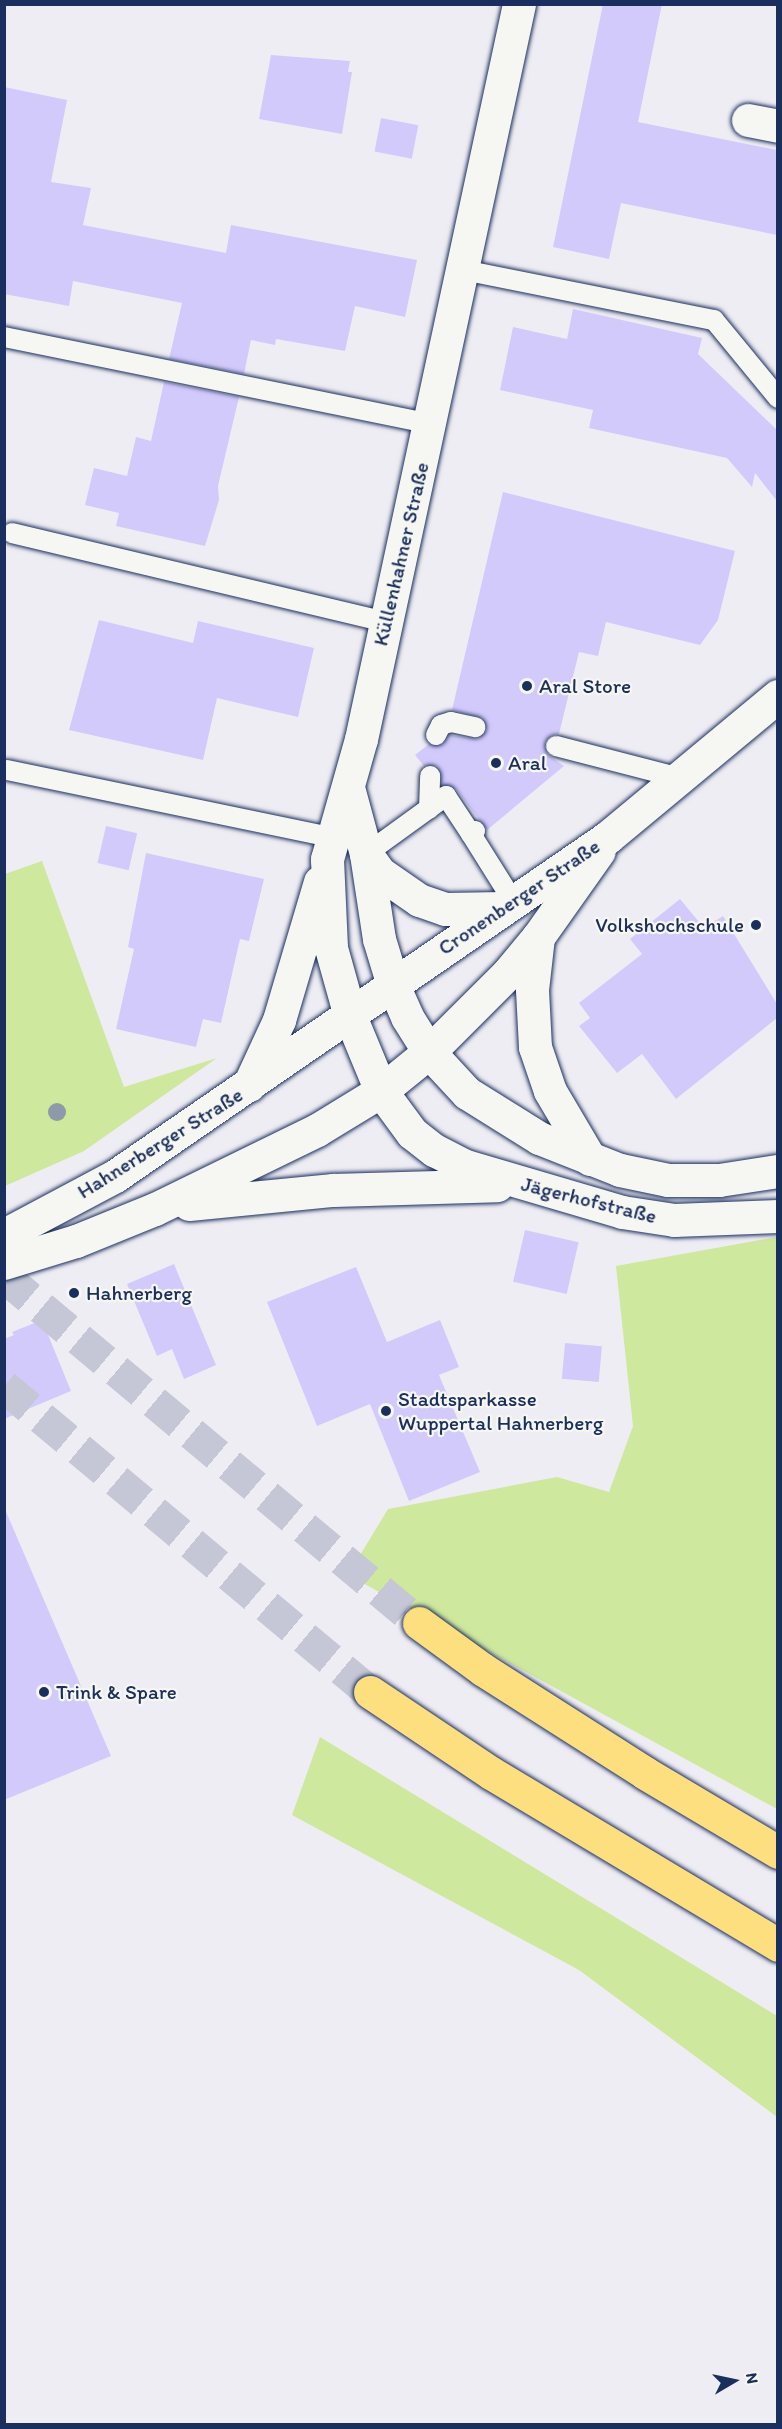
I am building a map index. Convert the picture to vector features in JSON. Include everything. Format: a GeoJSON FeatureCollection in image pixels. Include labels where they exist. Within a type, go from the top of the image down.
{"type":"FeatureCollection","features":[{"type":"Feature","properties":{"kind":"highway"},"geometry":{"type":"LineString","coordinates":[[419,1623],[483,1669],[645,1773],[777,1852]]}},
{"type":"Feature","properties":{"kind":"highway"},"geometry":{"type":"LineString","coordinates":[[370,1692],[491,1773],[777,1945]]}},
{"type":"Feature","properties":{"kind":"main road","name":"Küllenhahner Straße"},"geometry":{"type":"LineString","coordinates":[[381,1091],[350,1016],[336,967],[329,922],[331,848],[348,789],[386,622],[519,4]]}},
{"type":"Feature","properties":{"kind":"main road","name":"Cronenberger Straße"},"geometry":{"type":"LineString","coordinates":[[350,1016],[430,956],[608,837],[777,696]]}},
{"type":"Feature","properties":{"kind":"main road","name":"Jägerhofstraße"},"geometry":{"type":"LineString","coordinates":[[348,789],[366,854],[373,910],[393,985],[407,1017],[429,1052],[485,1106],[539,1138],[590,1159],[668,1180],[719,1180],[777,1171]]}},
{"type":"Feature","properties":{"kind":"main road","name":"Cronenberger Straße"},"geometry":{"type":"LineString","coordinates":[[381,1091],[429,1052],[471,1012],[538,937],[608,837]]}},
{"type":"Feature","properties":{"kind":"main road"},"geometry":{"type":"LineString","coordinates":[[246,1089],[279,1020],[331,848]]}},
{"type":"Feature","properties":{"kind":"main road"},"geometry":{"type":"LineString","coordinates":[[366,854],[399,889],[419,900],[446,909],[507,904]]}},
{"type":"Feature","properties":{"kind":"main road"},"geometry":{"type":"LineString","coordinates":[[538,937],[532,990],[536,1047],[555,1100],[590,1159]]}},
{"type":"Feature","properties":{"kind":"main road","name":"Hahnerberger Straße"},"geometry":{"type":"LineString","coordinates":[[4,1235],[115,1176],[246,1089],[350,1016]]}},
{"type":"Feature","properties":{"kind":"main road","name":"Jägerhofstraße"},"geometry":{"type":"LineString","coordinates":[[381,1091],[412,1133],[434,1150],[466,1166],[622,1212],[674,1220],[777,1216]]}},
{"type":"Feature","properties":{"kind":"main road","name":"Hahnerberger Straße"},"geometry":{"type":"LineString","coordinates":[[4,1263],[76,1241],[155,1209],[317,1130],[381,1091]]}},
{"type":"Feature","properties":{"kind":"main road"},"geometry":{"type":"LineString","coordinates":[[155,1209],[353,1189],[527,1185]]}},
{"type":"Feature","properties":{"kind":"lane"},"geometry":{"type":"LineString","coordinates":[[463,270],[714,320],[777,399]]}},
{"type":"Feature","properties":{"kind":"lane"},"geometry":{"type":"LineString","coordinates":[[4,337],[430,424]]}},
{"type":"Feature","properties":{"kind":"lane"},"geometry":{"type":"LineString","coordinates":[[12,533],[386,622]]}},
{"type":"Feature","properties":{"kind":"lane"},"geometry":{"type":"LineString","coordinates":[[436,735],[441,725],[451,722],[475,727]]}},
{"type":"Feature","properties":{"kind":"lane"},"geometry":{"type":"LineString","coordinates":[[564,752],[680,778]]}},
{"type":"Feature","properties":{"kind":"lane"},"geometry":{"type":"LineString","coordinates":[[8,770],[331,848]]}},
{"type":"Feature","properties":{"kind":"lane"},"geometry":{"type":"LineString","coordinates":[[429,809],[430,776]]}},
{"type":"Feature","properties":{"kind":"lane"},"geometry":{"type":"LineString","coordinates":[[366,854],[447,796],[473,833],[507,904]]}},
{"type":"Feature","properties":{"kind":"green space"},"geometry":{"type":"Polygon","coordinates":[[[42,861],[124,1087],[217,1058],[84,1151],[5,1186],[5,874],[42,861]]]}},
{"type":"Feature","properties":{"kind":"green space"},"geometry":{"type":"Polygon","coordinates":[[[777,1237],[777,1809],[348,1575],[388,1509],[557,1477],[609,1492],[633,1426],[616,1266],[777,1237]]]}},
{"type":"Feature","properties":{"kind":"green space"},"geometry":{"type":"Polygon","coordinates":[[[320,1737],[777,2016],[777,2117],[579,1970],[292,1815],[320,1737]]]}},
{"type":"Feature","properties":{"kind":"building"},"geometry":{"type":"Polygon","coordinates":[[[603,4],[662,4],[638,122],[777,150],[777,235],[621,203],[609,259],[553,247],[603,4]]]}},
{"type":"Feature","properties":{"kind":"building"},"geometry":{"type":"Polygon","coordinates":[[[271,55],[350,61],[348,72],[352,72],[342,134],[259,119],[271,55]]]}},
{"type":"Feature","properties":{"kind":"building"},"geometry":{"type":"Polygon","coordinates":[[[4,87],[67,100],[51,182],[91,188],[83,225],[226,253],[231,225],[417,260],[405,317],[355,306],[345,351],[276,339],[275,345],[251,340],[244,374],[169,359],[182,303],[73,281],[69,306],[4,294],[4,87]]]}},
{"type":"Feature","properties":{"kind":"building"},"geometry":{"type":"Polygon","coordinates":[[[381,118],[418,125],[412,159],[375,151],[381,118]]]}},
{"type":"Feature","properties":{"kind":"building"},"geometry":{"type":"Polygon","coordinates":[[[573,309],[702,338],[698,354],[777,430],[777,501],[755,473],[752,487],[727,458],[589,428],[593,410],[500,390],[513,327],[567,339],[573,309]]]}},
{"type":"Feature","properties":{"kind":"building"},"geometry":{"type":"Polygon","coordinates":[[[164,382],[239,397],[218,486],[219,500],[205,546],[116,526],[119,513],[85,505],[94,468],[127,476],[136,437],[151,441],[164,382]]]}},
{"type":"Feature","properties":{"kind":"building"},"geometry":{"type":"Polygon","coordinates":[[[503,492],[735,551],[718,620],[700,645],[606,622],[598,656],[579,652],[559,734],[552,735],[545,742],[547,754],[564,766],[487,830],[456,789],[442,785],[437,766],[424,766],[415,755],[429,744],[442,745],[449,735],[478,739],[487,730],[483,718],[452,710],[503,492]]]}},
{"type":"Feature","properties":{"kind":"building"},"geometry":{"type":"Polygon","coordinates":[[[99,620],[193,643],[198,621],[314,648],[298,717],[217,698],[203,760],[69,730],[99,620]]]}},
{"type":"Feature","properties":{"kind":"building"},"geometry":{"type":"Polygon","coordinates":[[[106,826],[137,833],[129,870],[97,863],[106,826]]]}},
{"type":"Feature","properties":{"kind":"building"},"geometry":{"type":"Polygon","coordinates":[[[146,853],[264,879],[249,941],[240,939],[221,1023],[203,1019],[196,1047],[116,1029],[134,949],[128,947],[146,853]]]}},
{"type":"Feature","properties":{"kind":"building"},"geometry":{"type":"Polygon","coordinates":[[[680,899],[704,928],[723,916],[777,1004],[777,1018],[676,1099],[642,1054],[617,1073],[579,1026],[590,1018],[579,1003],[642,954],[630,939],[680,899]]]}},
{"type":"Feature","properties":{"kind":"building"},"geometry":{"type":"Polygon","coordinates":[[[525,1230],[579,1242],[567,1294],[513,1282],[525,1230]]]}},
{"type":"Feature","properties":{"kind":"building"},"geometry":{"type":"Polygon","coordinates":[[[174,1264],[216,1365],[184,1379],[172,1349],[157,1356],[127,1284],[174,1264]]]}},
{"type":"Feature","properties":{"kind":"building"},"geometry":{"type":"Polygon","coordinates":[[[356,1267],[387,1342],[440,1320],[459,1367],[439,1375],[480,1472],[409,1501],[370,1404],[317,1426],[267,1302],[356,1267]]]}},
{"type":"Feature","properties":{"kind":"building"},"geometry":{"type":"Polygon","coordinates":[[[42,1320],[71,1391],[4,1419],[4,1339],[14,1335],[12,1332],[42,1320]]]}},
{"type":"Feature","properties":{"kind":"building"},"geometry":{"type":"Polygon","coordinates":[[[565,1343],[602,1346],[599,1382],[562,1379],[565,1343]]]}},
{"type":"Feature","properties":{"kind":"building","name":"Trink & Spare"},"geometry":{"type":"Polygon","coordinates":[[[4,1507],[111,1756],[4,1800],[4,1507]]]}},
{"type":"Feature","properties":{"kind":"tunnel"},"geometry":{"type":"LineString","coordinates":[[4,1276],[419,1623]]}},
{"type":"Feature","properties":{"kind":"tunnel"},"geometry":{"type":"LineString","coordinates":[[4,1386],[370,1692]]}},
{"type":"Feature","properties":{"kind":"place","name":"Aral Store"},"geometry":{"type":"Point","coordinates":[527,686]}},
{"type":"Feature","properties":{"kind":"place","name":"Aral"},"geometry":{"type":"Point","coordinates":[496,763]}},
{"type":"Feature","properties":{"kind":"place","name":"Volkshochschule"},"geometry":{"type":"Point","coordinates":[756,925]}},
{"type":"Feature","properties":{"kind":"place","name":"Hahnerberg"},"geometry":{"type":"Point","coordinates":[74,1293]}},
{"type":"Feature","properties":{"kind":"place","name":"Stadtsparkasse Wuppertal Hahnerberg"},"geometry":{"type":"Point","coordinates":[386,1411]}},
{"type":"Feature","properties":{"kind":"place","name":"Trink & Spare"},"geometry":{"type":"Point","coordinates":[44,1692]}}]}
